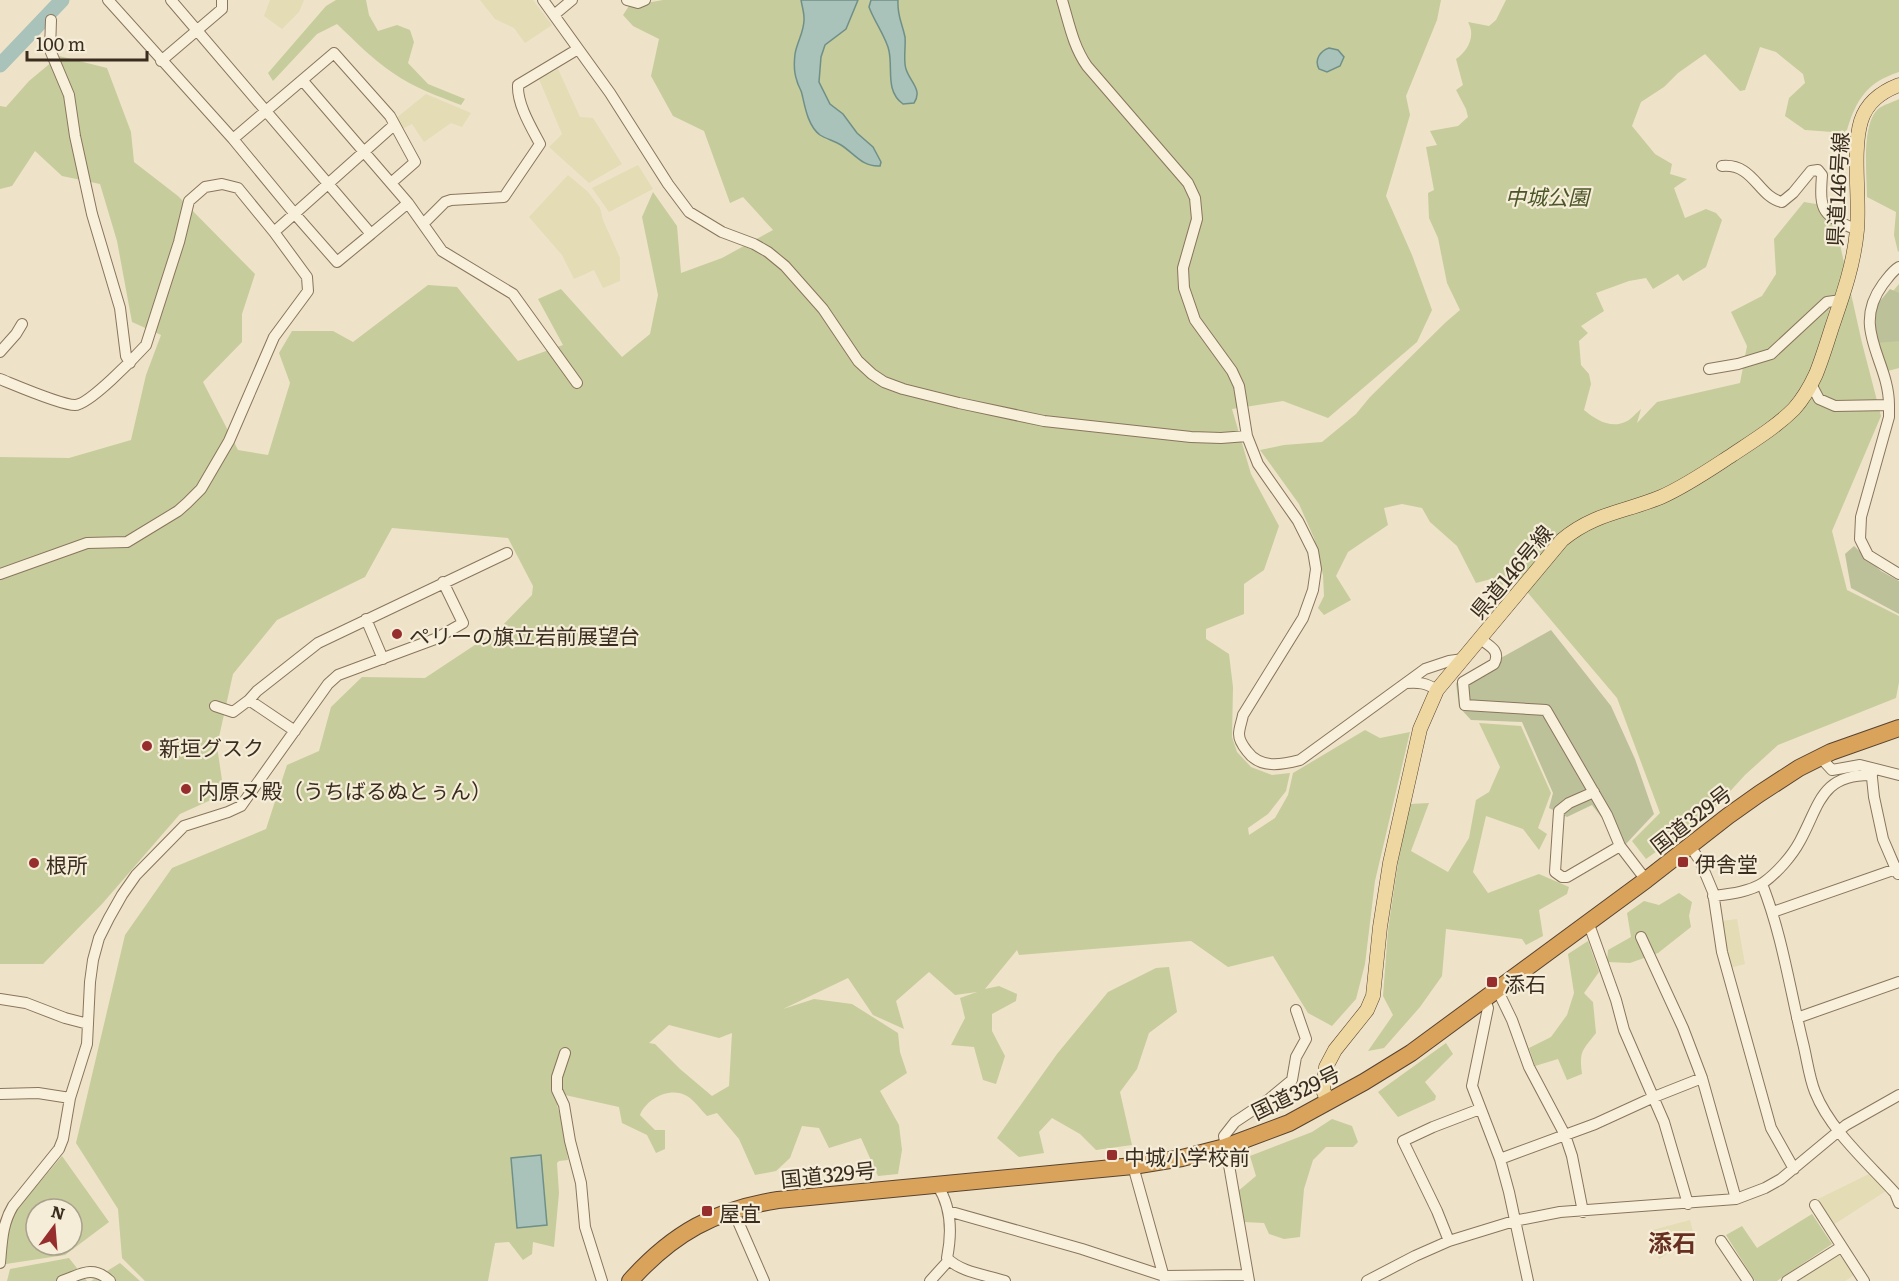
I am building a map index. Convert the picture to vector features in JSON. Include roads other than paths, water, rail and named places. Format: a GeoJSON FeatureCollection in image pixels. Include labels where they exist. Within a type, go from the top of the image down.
{"type":"FeatureCollection","features":[{"type":"Feature","properties":{"kind":"highway","name":"国道329号"},"geometry":{"type":"LineString","coordinates":[[630,1281],[662,1249],[683,1234],[716,1215],[733,1210],[778,1200],[1133,1166],[1182,1158],[1225,1147],[1289,1123],[1411,1053],[1646,880],[1728,816],[1799,768],[1820,757],[1899,728]]}},
{"type":"Feature","properties":{"kind":"main road","name":"県道146号線"},"geometry":{"type":"LineString","coordinates":[[1328,1102],[1323,1090],[1326,1067],[1335,1050],[1367,1010],[1373,996],[1380,927],[1392,852],[1420,729],[1437,690],[1562,540],[1574,530],[1586,522],[1662,497],[1703,474],[1768,430],[1794,409],[1811,384],[1850,273],[1857,230],[1858,147],[1861,122],[1866,109],[1874,99],[1884,91],[1899,85]]}},
{"type":"Feature","properties":{"kind":"street"},"geometry":{"type":"LineString","coordinates":[[108,0],[233,139],[337,262],[408,203]]}},
{"type":"Feature","properties":{"kind":"street"},"geometry":{"type":"LineString","coordinates":[[171,0],[371,234]]}},
{"type":"Feature","properties":{"kind":"street"},"geometry":{"type":"LineString","coordinates":[[162,61],[222,9],[222,0]]}},
{"type":"Feature","properties":{"kind":"street"},"geometry":{"type":"LineString","coordinates":[[543,0],[610,93],[689,212],[722,232],[754,244],[785,266],[823,309],[858,361],[884,382],[948,400],[1044,421],[1191,437],[1247,436]]}},
{"type":"Feature","properties":{"kind":"street"},"geometry":{"type":"LineString","coordinates":[[554,15],[572,0]]}},
{"type":"Feature","properties":{"kind":"street"},"geometry":{"type":"LineString","coordinates":[[627,0],[638,3],[645,0]]}},
{"type":"Feature","properties":{"kind":"street"},"geometry":{"type":"LineString","coordinates":[[1062,0],[1073,39],[1087,66],[1177,168],[1195,198],[1197,219],[1183,268],[1184,288],[1195,320],[1232,371],[1239,386],[1247,436],[1258,464],[1298,521],[1312,550],[1316,569],[1313,590],[1303,618],[1243,715],[1239,732],[1241,742],[1251,756],[1260,762],[1272,765],[1300,760],[1425,669],[1463,659]]}},
{"type":"Feature","properties":{"kind":"street"},"geometry":{"type":"LineString","coordinates":[[51,20],[50,50],[69,95],[87,192],[120,308],[126,356],[130,363]]}},
{"type":"Feature","properties":{"kind":"street"},"geometry":{"type":"LineString","coordinates":[[423,224],[445,202],[451,200],[504,197],[540,144],[522,103],[518,85],[578,49]]}},
{"type":"Feature","properties":{"kind":"street"},"geometry":{"type":"LineString","coordinates":[[233,139],[334,53],[390,116],[415,162],[391,183]]}},
{"type":"Feature","properties":{"kind":"street"},"geometry":{"type":"LineString","coordinates":[[303,81],[408,203],[441,251],[513,294],[577,383]]}},
{"type":"Feature","properties":{"kind":"street"},"geometry":{"type":"LineString","coordinates":[[274,232],[394,125]]}},
{"type":"Feature","properties":{"kind":"street"},"geometry":{"type":"LineString","coordinates":[[1722,166],[1730,165],[1740,168],[1774,200],[1782,202],[1793,193],[1811,171],[1818,170],[1822,175],[1820,196],[1825,211],[1831,218],[1857,230]]}},
{"type":"Feature","properties":{"kind":"street"},"geometry":{"type":"LineString","coordinates":[[0,379],[76,405],[87,401],[130,363],[146,345],[179,242],[189,201],[205,187],[222,184],[238,188],[307,277],[308,291],[274,337],[229,441],[201,489],[178,511],[127,542],[87,543],[0,574]]}},
{"type":"Feature","properties":{"kind":"street"},"geometry":{"type":"LineString","coordinates":[[1899,267],[1878,291],[1869,315],[1871,339],[1889,394],[1889,417],[1875,474],[1861,517],[1860,539],[1868,555],[1899,574]]}},
{"type":"Feature","properties":{"kind":"street"},"geometry":{"type":"LineString","coordinates":[[1709,369],[1738,364],[1771,354],[1827,303],[1841,300]]}},
{"type":"Feature","properties":{"kind":"street"},"geometry":{"type":"LineString","coordinates":[[0,352],[22,324]]}},
{"type":"Feature","properties":{"kind":"street"},"geometry":{"type":"LineString","coordinates":[[1811,384],[1819,399],[1835,406],[1889,405]]}},
{"type":"Feature","properties":{"kind":"street"},"geometry":{"type":"LineString","coordinates":[[215,706],[233,712],[318,643],[507,553]]}},
{"type":"Feature","properties":{"kind":"street"},"geometry":{"type":"LineString","coordinates":[[0,1263],[3,1227],[7,1216],[59,1149],[63,1139],[70,1098],[84,1056],[93,960],[99,938],[122,895],[136,875],[184,826],[241,806],[328,684],[338,675],[435,639],[463,623],[443,582]]}},
{"type":"Feature","properties":{"kind":"street"},"geometry":{"type":"LineString","coordinates":[[366,619],[383,659]]}},
{"type":"Feature","properties":{"kind":"street"},"geometry":{"type":"LineString","coordinates":[[1480,639],[1494,649],[1497,659],[1494,664],[1463,682],[1464,705],[1546,710],[1607,815],[1620,846],[1646,880]]}},
{"type":"Feature","properties":{"kind":"street"},"geometry":{"type":"LineString","coordinates":[[1403,684],[1419,682],[1437,690]]}},
{"type":"Feature","properties":{"kind":"street"},"geometry":{"type":"LineString","coordinates":[[249,700],[295,731]]}},
{"type":"Feature","properties":{"kind":"street"},"geometry":{"type":"LineString","coordinates":[[1820,757],[1832,770],[1860,765],[1872,771],[1899,776]]}},
{"type":"Feature","properties":{"kind":"street"},"geometry":{"type":"LineString","coordinates":[[1773,912],[1898,871],[1883,839],[1874,797],[1872,771]]}},
{"type":"Feature","properties":{"kind":"street"},"geometry":{"type":"LineString","coordinates":[[1713,896],[1743,891],[1762,884],[1799,844],[1817,802],[1826,791],[1835,783],[1872,771]]}},
{"type":"Feature","properties":{"kind":"street"},"geometry":{"type":"LineString","coordinates":[[1594,792],[1569,803],[1559,811],[1555,872],[1562,877],[1568,877],[1620,846]]}},
{"type":"Feature","properties":{"kind":"street"},"geometry":{"type":"LineString","coordinates":[[1690,846],[1700,861],[1713,896],[1722,952],[1763,1105],[1771,1128],[1794,1169]]}},
{"type":"Feature","properties":{"kind":"street"},"geometry":{"type":"LineString","coordinates":[[1762,884],[1773,912],[1815,1091],[1839,1131],[1895,1193],[1899,1203]]}},
{"type":"Feature","properties":{"kind":"street"},"geometry":{"type":"LineString","coordinates":[[1586,922],[1591,930],[1624,1030],[1664,1122],[1688,1204]]}},
{"type":"Feature","properties":{"kind":"street"},"geometry":{"type":"LineString","coordinates":[[1641,937],[1683,1028],[1702,1078],[1736,1199]]}},
{"type":"Feature","properties":{"kind":"street"},"geometry":{"type":"LineString","coordinates":[[1797,1018],[1899,982]]}},
{"type":"Feature","properties":{"kind":"street"},"geometry":{"type":"LineString","coordinates":[[1490,993],[1472,1086],[1500,1159],[1528,1281]]}},
{"type":"Feature","properties":{"kind":"street"},"geometry":{"type":"LineString","coordinates":[[1490,993],[1512,1020],[1530,1067],[1565,1135],[1572,1156],[1582,1212]]}},
{"type":"Feature","properties":{"kind":"street"},"geometry":{"type":"LineString","coordinates":[[0,999],[26,1003],[88,1024]]}},
{"type":"Feature","properties":{"kind":"street"},"geometry":{"type":"LineString","coordinates":[[948,1211],[1082,1249],[1164,1279],[1248,1278],[1224,1136],[1235,1122],[1268,1100],[1292,1080],[1296,1057],[1306,1039],[1296,1010]]}},
{"type":"Feature","properties":{"kind":"street"},"geometry":{"type":"LineString","coordinates":[[565,1053],[557,1077],[557,1090],[564,1105],[570,1141],[581,1183],[585,1227],[602,1281]]}},
{"type":"Feature","properties":{"kind":"street"},"geometry":{"type":"LineString","coordinates":[[1500,1159],[1595,1124],[1702,1078]]}},
{"type":"Feature","properties":{"kind":"street"},"geometry":{"type":"LineString","coordinates":[[0,1094],[38,1093],[70,1098]]}},
{"type":"Feature","properties":{"kind":"street"},"geometry":{"type":"LineString","coordinates":[[1368,1281],[1449,1241],[1514,1221],[1560,1212],[1736,1199],[1765,1188],[1794,1169],[1846,1125],[1899,1095]]}},
{"type":"Feature","properties":{"kind":"street"},"geometry":{"type":"LineString","coordinates":[[1449,1241],[1403,1141],[1480,1109]]}},
{"type":"Feature","properties":{"kind":"street"},"geometry":{"type":"LineString","coordinates":[[1133,1166],[1164,1279]]}},
{"type":"Feature","properties":{"kind":"street"},"geometry":{"type":"LineString","coordinates":[[937,1185],[943,1194],[948,1211],[951,1235],[947,1258],[964,1269],[1005,1281]]}},
{"type":"Feature","properties":{"kind":"street"},"geometry":{"type":"LineString","coordinates":[[1815,1205],[1864,1281]]}},
{"type":"Feature","properties":{"kind":"street"},"geometry":{"type":"LineString","coordinates":[[733,1210],[764,1281]]}},
{"type":"Feature","properties":{"kind":"street"},"geometry":{"type":"LineString","coordinates":[[1721,1241],[1748,1281]]}},
{"type":"Feature","properties":{"kind":"street"},"geometry":{"type":"LineString","coordinates":[[1787,1281],[1841,1246]]}},
{"type":"Feature","properties":{"kind":"street"},"geometry":{"type":"LineString","coordinates":[[930,1281],[949,1260]]}},
{"type":"Feature","properties":{"kind":"street"},"geometry":{"type":"LineString","coordinates":[[62,1281],[89,1271],[103,1275],[110,1281]]}},
{"type":"Feature","properties":{"kind":"water"},"geometry":{"type":"Polygon","coordinates":[[[801,0],[858,0],[846,29],[825,45],[821,57],[819,82],[830,104],[843,114],[857,133],[873,147],[881,162],[880,166],[863,162],[841,145],[820,135],[810,122],[795,68],[795,54],[804,22],[801,0]]]}},
{"type":"Feature","properties":{"kind":"water"},"geometry":{"type":"Polygon","coordinates":[[[871,0],[898,0],[899,15],[905,37],[905,65],[917,94],[914,103],[903,104],[894,93],[889,51],[869,7],[871,0]]]}},
{"type":"Feature","properties":{"kind":"water"},"geometry":{"type":"Polygon","coordinates":[[[1329,48],[1338,50],[1344,57],[1340,66],[1327,72],[1319,69],[1317,62],[1321,54],[1329,48]]]}},
{"type":"Feature","properties":{"kind":"water"},"geometry":{"type":"Polygon","coordinates":[[[541,1155],[547,1225],[517,1228],[511,1158],[541,1155]]]}},
{"type":"Feature","properties":{"kind":"waterway"},"geometry":{"type":"LineString","coordinates":[[0,65],[62,0]]}},
{"type":"Feature","properties":{"kind":"place","name":"ペリーの旗立岩前展望台"},"geometry":{"type":"Point","coordinates":[397,634]}},
{"type":"Feature","properties":{"kind":"place","name":"新垣グスク"},"geometry":{"type":"Point","coordinates":[147,746]}},
{"type":"Feature","properties":{"kind":"place","name":"内原ヌ殿（うちばるぬとぅん）"},"geometry":{"type":"Point","coordinates":[186,789]}},
{"type":"Feature","properties":{"kind":"place","name":"伊舎堂"},"geometry":{"type":"Point","coordinates":[1683,862]}},
{"type":"Feature","properties":{"kind":"place","name":"根所"},"geometry":{"type":"Point","coordinates":[34,863]}},
{"type":"Feature","properties":{"kind":"place","name":"添石"},"geometry":{"type":"Point","coordinates":[1492,982]}},
{"type":"Feature","properties":{"kind":"place","name":"中城小学校前"},"geometry":{"type":"Point","coordinates":[1112,1155]}},
{"type":"Feature","properties":{"kind":"place","name":"屋宜"},"geometry":{"type":"Point","coordinates":[707,1211]}},
{"type":"Feature","properties":{"kind":"district","name":"添石"},"geometry":{"type":"Point","coordinates":[1672,1241]}},
{"type":"Feature","properties":{"kind":"park label","name":"中城公園"},"geometry":{"type":"Point","coordinates":[1547,195]}}]}
